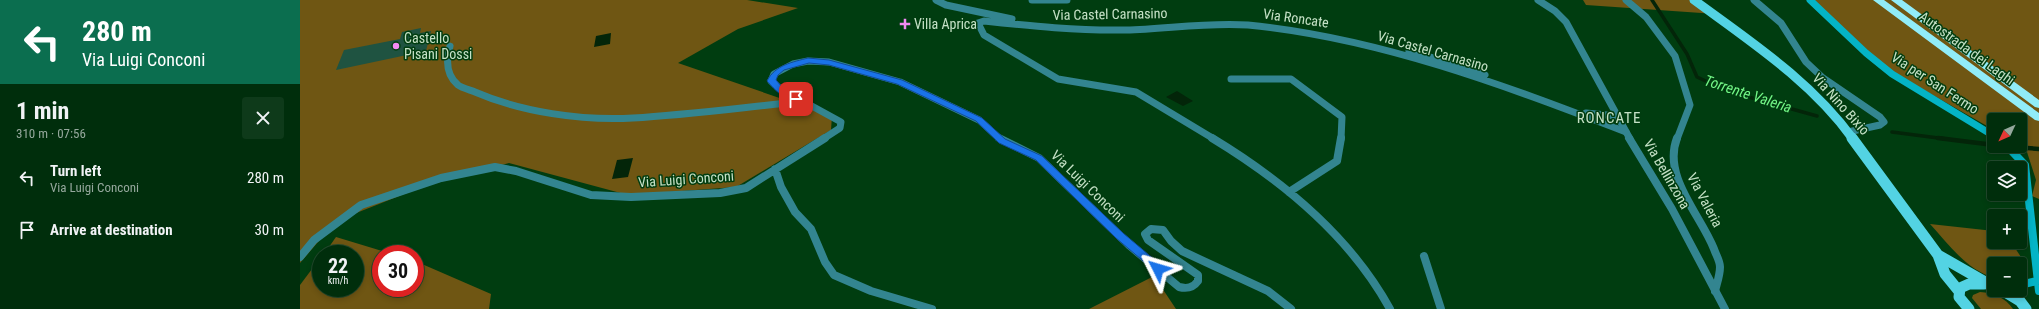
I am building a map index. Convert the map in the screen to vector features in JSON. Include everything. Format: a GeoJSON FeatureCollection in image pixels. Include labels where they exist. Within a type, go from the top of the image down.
{"type":"FeatureCollection","features":[{"type":"Feature","properties":{"kind":"highway","name":"Autostrada dei Laghi"},"geometry":{"type":"LineString","coordinates":[[1878,0],[2039,118]]}},
{"type":"Feature","properties":{"kind":"highway","name":"Autostrada dei Laghi"},"geometry":{"type":"LineString","coordinates":[[1896,0],[1919,19],[2039,105]]}},
{"type":"Feature","properties":{"kind":"main road","name":"Via Nino Bixio"},"geometry":{"type":"LineString","coordinates":[[1694,0],[1792,73],[1829,109],[1848,132],[1938,255],[1945,274],[1958,290],[1961,301],[1969,309]]}},
{"type":"Feature","properties":{"kind":"main road","name":"Via per San Fermo"},"geometry":{"type":"LineString","coordinates":[[1810,0],[1866,53],[1892,74],[1987,132]]}},
{"type":"Feature","properties":{"kind":"main road"},"geometry":{"type":"LineString","coordinates":[[2014,153],[2025,165],[2030,199],[2039,291]]}},
{"type":"Feature","properties":{"kind":"main road","name":"Via Nino Bixio"},"geometry":{"type":"LineString","coordinates":[[1938,255],[1987,283]]}},
{"type":"Feature","properties":{"kind":"main road"},"geometry":{"type":"LineString","coordinates":[[2027,283],[2037,280]]}},
{"type":"Feature","properties":{"kind":"main road"},"geometry":{"type":"LineString","coordinates":[[1958,290],[1960,287],[1969,283],[1980,283],[1987,285]]}},
{"type":"Feature","properties":{"kind":"main road"},"geometry":{"type":"LineString","coordinates":[[2013,297],[2020,301],[2026,309]]}},
{"type":"Feature","properties":{"kind":"street","name":"Via Roncate"},"geometry":{"type":"LineString","coordinates":[[936,0],[946,5],[988,15],[1066,26],[1119,26],[1212,21],[1287,26],[1433,56],[1473,68],[1503,85]]}},
{"type":"Feature","properties":{"kind":"street"},"geometry":{"type":"LineString","coordinates":[[1032,0],[1067,0]]}},
{"type":"Feature","properties":{"kind":"street","name":"Via Bellinzona"},"geometry":{"type":"LineString","coordinates":[[1538,0],[1555,11],[1566,22],[1626,132],[1672,209],[1725,309]]}},
{"type":"Feature","properties":{"kind":"street","name":"Via Valeria"},"geometry":{"type":"LineString","coordinates":[[1626,0],[1646,17],[1675,56],[1680,70],[1690,104],[1674,146],[1676,174],[1684,194],[1709,236],[1720,265],[1719,278],[1715,291]]}},
{"type":"Feature","properties":{"kind":"street"},"geometry":{"type":"LineString","coordinates":[[1754,0],[1781,23],[1806,62],[1823,78],[1880,117],[1884,122],[1880,126],[1848,132]]}},
{"type":"Feature","properties":{"kind":"street","name":"Via Castel Carnasino"},"geometry":{"type":"LineString","coordinates":[[1390,309],[1378,287],[1338,235],[1289,192],[1232,150],[1136,92],[1058,79],[984,35],[978,23],[984,21],[1064,30],[1117,30],[1213,24],[1287,30],[1336,39],[1436,63],[1503,85],[1626,132]]}},
{"type":"Feature","properties":{"kind":"street"},"geometry":{"type":"LineString","coordinates":[[450,46],[447,57],[448,70],[458,84],[489,98],[528,109],[597,118],[632,118],[778,104],[796,99]]}},
{"type":"Feature","properties":{"kind":"street","name":"Via Luigi Conconi"},"geometry":{"type":"LineString","coordinates":[[300,257],[314,240],[361,205],[441,178],[495,167],[591,195],[631,197],[720,193],[746,188],[840,128],[841,122],[829,113],[796,99],[780,90],[772,81],[774,74],[782,69],[808,61],[829,62],[900,82],[979,120],[1002,141],[1039,158],[1119,235],[1176,285],[1186,288],[1192,287],[1198,281],[1198,276],[1146,238],[1145,234],[1151,229],[1163,230],[1171,241],[1182,251],[1268,291],[1291,309]]}},
{"type":"Feature","properties":{"kind":"street"},"geometry":{"type":"LineString","coordinates":[[1231,79],[1291,79],[1342,117],[1341,137],[1337,160],[1289,192]]}},
{"type":"Feature","properties":{"kind":"street","name":"Via Castel Carnasino"},"geometry":{"type":"LineString","coordinates":[[1558,106],[1595,115],[1617,116]]}},
{"type":"Feature","properties":{"kind":"street"},"geometry":{"type":"LineString","coordinates":[[775,169],[781,187],[796,212],[811,229],[825,262],[834,275],[871,291],[932,309]]}},
{"type":"Feature","properties":{"kind":"street"},"geometry":{"type":"LineString","coordinates":[[1424,256],[1441,304],[1441,309]]}},
{"type":"Feature","properties":{"kind":"shaded area"},"geometry":{"type":"Polygon","coordinates":[[[300,0],[747,0],[798,8],[738,29],[678,63],[832,116],[831,130],[736,187],[628,195],[509,163],[422,187],[336,221],[315,245],[312,245],[312,249],[300,263],[300,0]]]}},
{"type":"Feature","properties":{"kind":"shaded area"},"geometry":{"type":"Polygon","coordinates":[[[1583,0],[1698,0],[1716,14],[1586,5],[1583,0]]]}},
{"type":"Feature","properties":{"kind":"shaded area"},"geometry":{"type":"Polygon","coordinates":[[[1813,0],[2039,0],[2039,199],[2032,196],[2036,180],[2027,152],[2027,113],[1987,113],[1987,126],[1889,70],[1813,0]]]}},
{"type":"Feature","properties":{"kind":"shaded area"},"geometry":{"type":"Polygon","coordinates":[[[611,33],[610,44],[594,47],[596,36],[611,33]]]}},
{"type":"Feature","properties":{"kind":"shaded area"},"geometry":{"type":"Polygon","coordinates":[[[1177,91],[1193,101],[1183,106],[1166,97],[1177,91]]]}},
{"type":"Feature","properties":{"kind":"shaded area"},"geometry":{"type":"Polygon","coordinates":[[[633,158],[628,177],[612,179],[617,160],[633,158]]]}},
{"type":"Feature","properties":{"kind":"shaded area"},"geometry":{"type":"Polygon","coordinates":[[[1930,224],[1987,230],[1987,249],[2016,249],[2021,257],[1987,257],[1987,275],[1975,269],[1951,248],[1930,224]]]}},
{"type":"Feature","properties":{"kind":"shaded area"},"geometry":{"type":"Polygon","coordinates":[[[336,237],[362,245],[330,245],[336,237]]]}},
{"type":"Feature","properties":{"kind":"shaded area"},"geometry":{"type":"Polygon","coordinates":[[[364,246],[372,248],[372,297],[424,297],[424,265],[491,294],[489,309],[300,309],[300,285],[312,269],[312,297],[364,297],[364,246]]]}},
{"type":"Feature","properties":{"kind":"shaded area"},"geometry":{"type":"Polygon","coordinates":[[[1154,276],[1176,309],[1089,309],[1154,276]]]}},
{"type":"Feature","properties":{"kind":"shaded area"},"geometry":{"type":"Polygon","coordinates":[[[1980,292],[1987,293],[1987,297],[1999,297],[2007,302],[2013,309],[1981,309],[1972,298],[1973,295],[1980,292]]]}},
{"type":"Feature","properties":{"kind":"building","name":"Castello Pisani Dossi"},"geometry":{"type":"Polygon","coordinates":[[[421,28],[420,33],[431,31],[426,51],[336,70],[344,50],[400,39],[402,32],[421,28]]]}},
{"type":"Feature","properties":{"kind":"waterway","name":"Torrente Valeria"},"geometry":{"type":"LineString","coordinates":[[1652,0],[1687,54],[1697,77],[1727,91],[1817,116]]}},
{"type":"Feature","properties":{"kind":"waterway"},"geometry":{"type":"LineString","coordinates":[[1892,132],[1946,139]]}},
{"type":"Feature","properties":{"kind":"waterway"},"geometry":{"type":"LineString","coordinates":[[1938,138],[1946,139]]}},
{"type":"Feature","properties":{"kind":"waterway"},"geometry":{"type":"LineString","coordinates":[[1946,139],[1987,144]]}},
{"type":"Feature","properties":{"kind":"waterway"},"geometry":{"type":"LineString","coordinates":[[2027,148],[2039,149]]}},
{"type":"Feature","properties":{"kind":"place","name":"Villa Aprica"},"geometry":{"type":"Point","coordinates":[905,24]}},
{"type":"Feature","properties":{"kind":"place","name":"Castello Pisani Dossi"},"geometry":{"type":"Point","coordinates":[396,46]}},
{"type":"Feature","properties":{"kind":"district","name":"RONCATE"},"geometry":{"type":"Point","coordinates":[1609,118]}},
{"type":"Feature","properties":{"kind":"route"},"geometry":{"type":"LineString","coordinates":[[796,99],[780,90],[772,81],[774,74],[793,64],[808,61],[829,62],[900,82],[979,120],[1002,141],[1039,158],[1130,246],[1158,269]]}}]}
